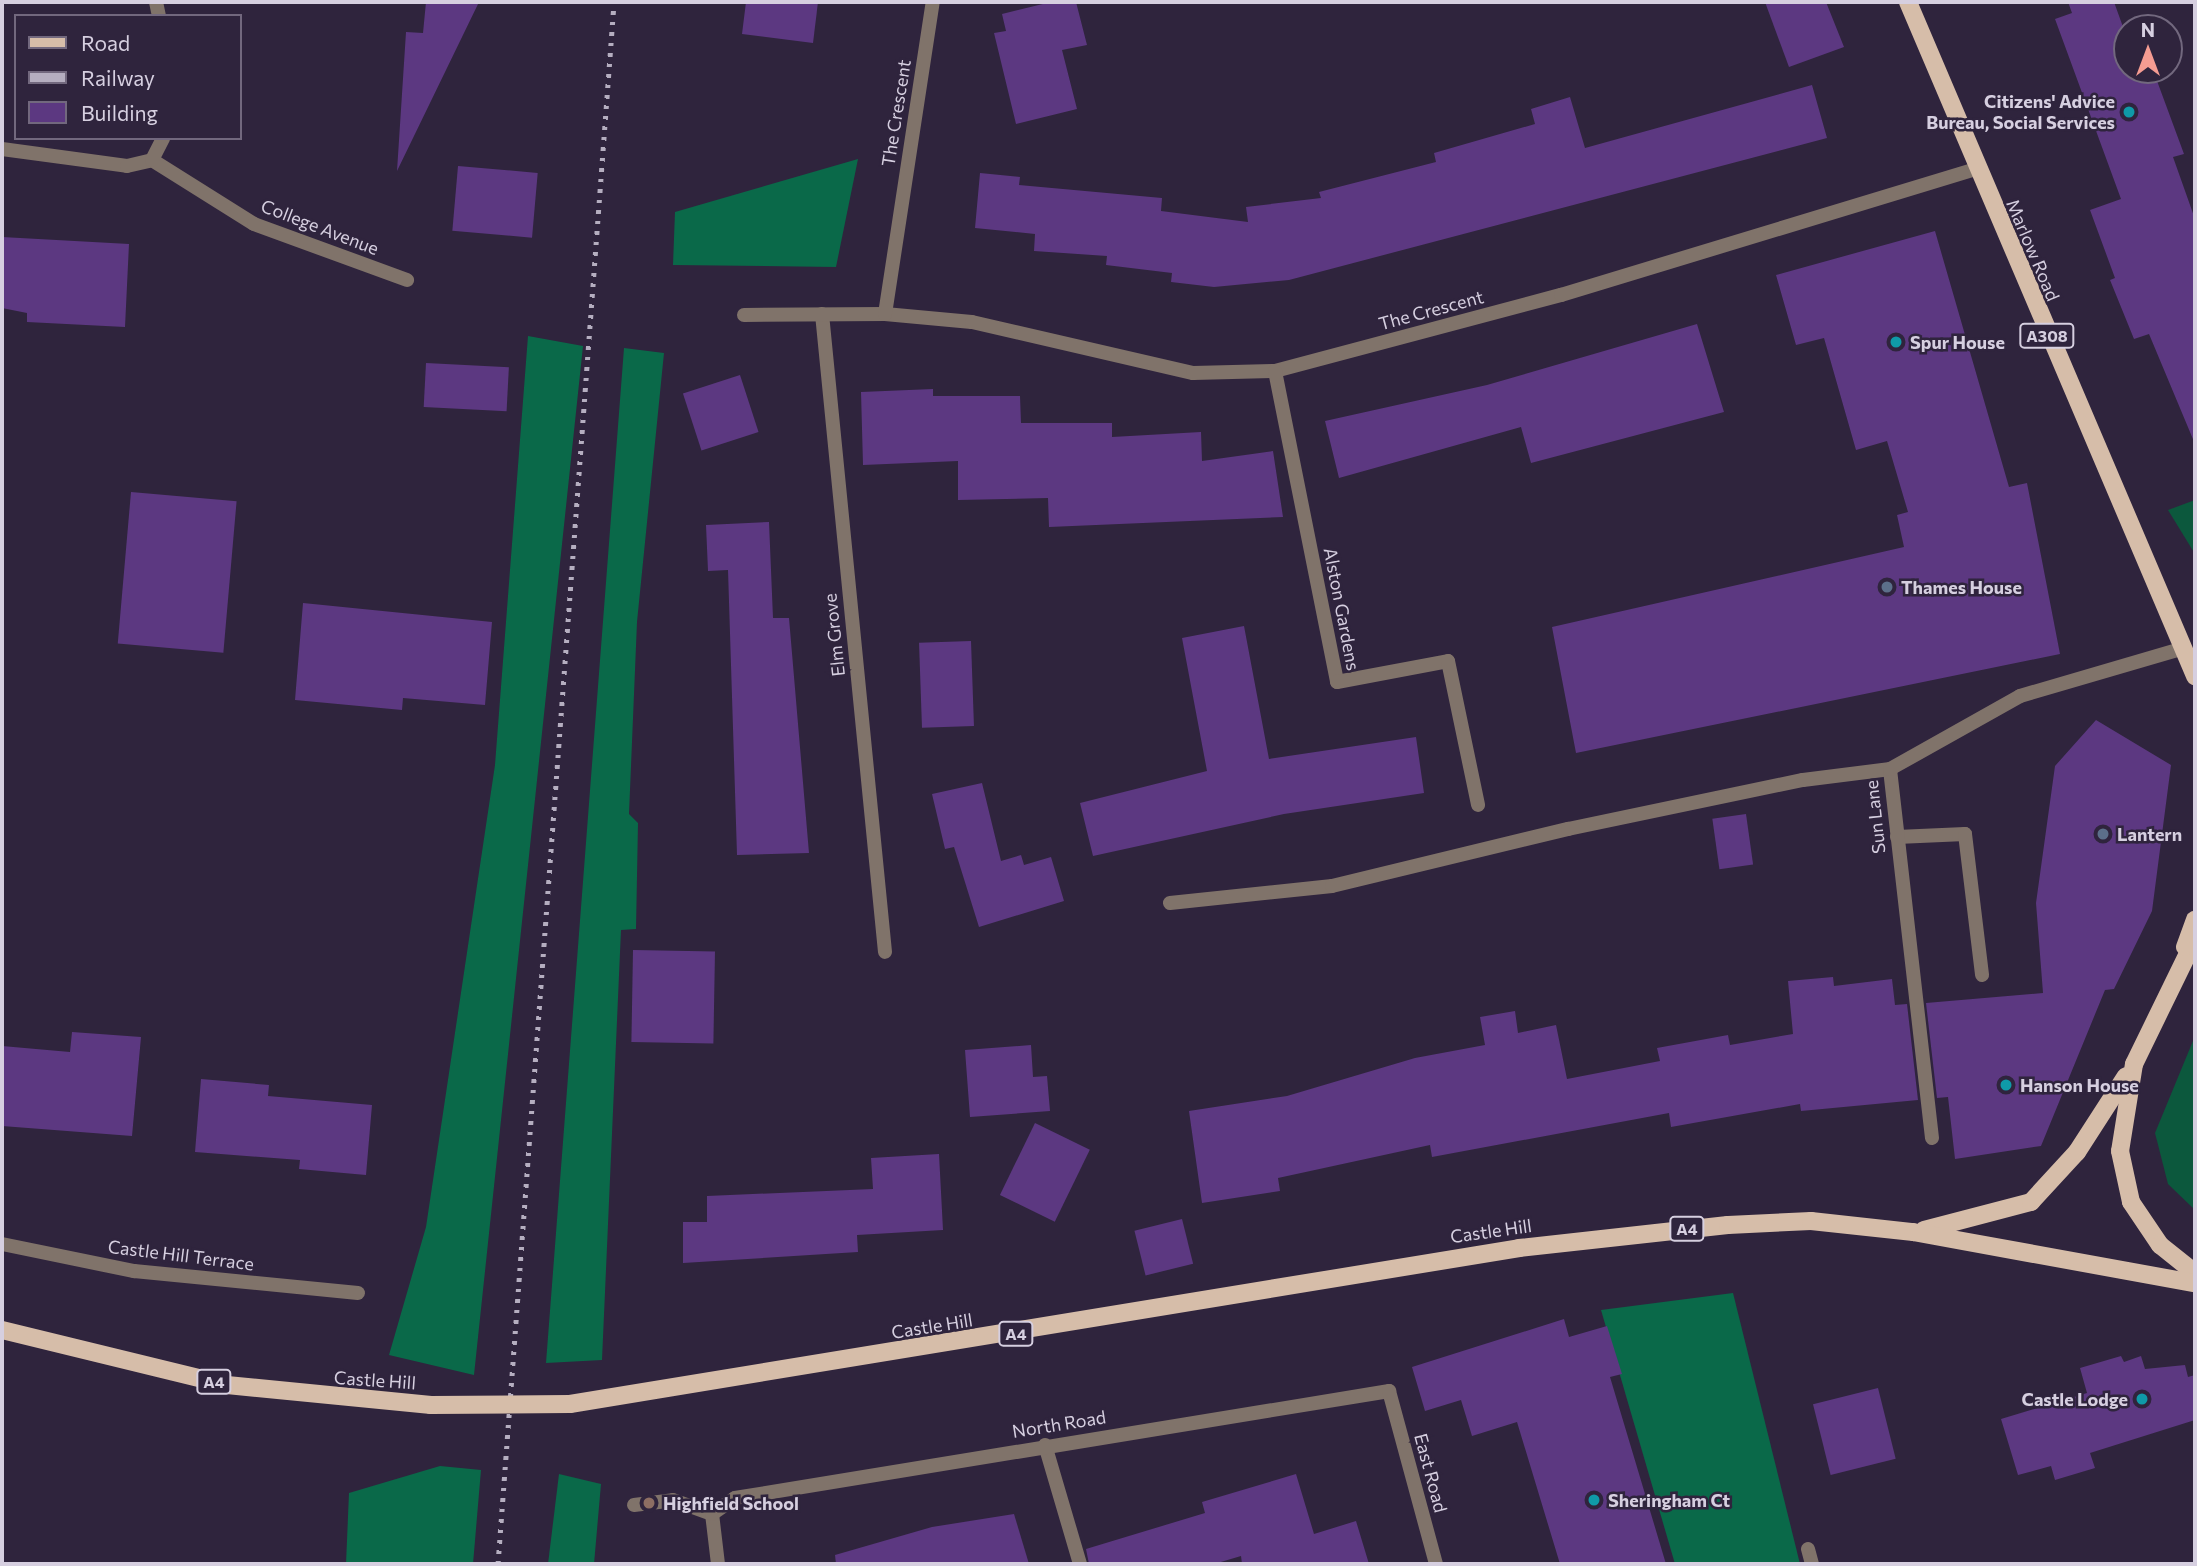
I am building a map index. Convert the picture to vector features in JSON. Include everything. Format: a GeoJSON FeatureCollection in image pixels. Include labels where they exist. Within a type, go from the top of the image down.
{"type":"FeatureCollection","features":[{"type":"Feature","properties":{"kind":"main road","name":"Marlow Road"},"geometry":{"type":"LineString","coordinates":[[1908,2],[1976,169],[2194,671]]}},
{"type":"Feature","properties":{"kind":"main road"},"geometry":{"type":"LineString","coordinates":[[2180,960],[2195,920]]}},
{"type":"Feature","properties":{"kind":"main road","name":"A4"},"geometry":{"type":"LineString","coordinates":[[1913,1232],[2031,1202],[2077,1152],[2134,1064],[2180,960],[2195,939]]}},
{"type":"Feature","properties":{"kind":"main road","name":"A4"},"geometry":{"type":"LineString","coordinates":[[2134,1064],[2120,1151],[2131,1202],[2160,1245],[2195,1273]]}},
{"type":"Feature","properties":{"kind":"main road","name":"Castle Hill"},"geometry":{"type":"LineString","coordinates":[[2,1330],[227,1385],[431,1405],[570,1404],[1519,1248],[1811,1220],[1913,1232]]}},
{"type":"Feature","properties":{"kind":"main road","name":"A4"},"geometry":{"type":"LineString","coordinates":[[1913,1232],[2195,1283]]}},
{"type":"Feature","properties":{"kind":"street","name":"The Crescent"},"geometry":{"type":"LineString","coordinates":[[885,314],[933,2]]}},
{"type":"Feature","properties":{"kind":"street"},"geometry":{"type":"LineString","coordinates":[[2,149],[127,166],[152,160],[162,140]]}},
{"type":"Feature","properties":{"kind":"street","name":"College Avenue"},"geometry":{"type":"LineString","coordinates":[[152,160],[254,224],[407,280]]}},
{"type":"Feature","properties":{"kind":"street","name":"The Crescent"},"geometry":{"type":"LineString","coordinates":[[744,316],[885,314],[972,322],[1193,373],[1275,371],[1561,295],[1976,169]]}},
{"type":"Feature","properties":{"kind":"street","name":"Elm Grove"},"geometry":{"type":"LineString","coordinates":[[822,314],[886,952]]}},
{"type":"Feature","properties":{"kind":"street","name":"Alston Gardens"},"geometry":{"type":"LineString","coordinates":[[1275,371],[1337,682],[1448,662],[1478,805]]}},
{"type":"Feature","properties":{"kind":"street","name":"Sun Lane"},"geometry":{"type":"LineString","coordinates":[[1932,1138],[1890,769],[2020,696],[2184,648]]}},
{"type":"Feature","properties":{"kind":"street"},"geometry":{"type":"LineString","coordinates":[[1170,903],[1332,886],[1581,826],[1803,780],[1890,769]]}},
{"type":"Feature","properties":{"kind":"street"},"geometry":{"type":"LineString","coordinates":[[1896,837],[1965,834],[1982,975]]}},
{"type":"Feature","properties":{"kind":"street","name":"Castle Hill Terrace"},"geometry":{"type":"LineString","coordinates":[[2,1244],[134,1271],[358,1293]]}},
{"type":"Feature","properties":{"kind":"street","name":"North Road"},"geometry":{"type":"LineString","coordinates":[[712,1514],[735,1498],[1045,1445],[1389,1391]]}},
{"type":"Feature","properties":{"kind":"street","name":"East Road"},"geometry":{"type":"LineString","coordinates":[[1389,1391],[1436,1564]]}},
{"type":"Feature","properties":{"kind":"street"},"geometry":{"type":"LineString","coordinates":[[1045,1445],[1080,1564]]}},
{"type":"Feature","properties":{"kind":"street"},"geometry":{"type":"LineString","coordinates":[[634,1505],[673,1500],[712,1514],[718,1564]]}},
{"type":"Feature","properties":{"kind":"street"},"geometry":{"type":"LineString","coordinates":[[1808,1549],[1812,1564]]}},
{"type":"Feature","properties":{"kind":"green space"},"geometry":{"type":"Polygon","coordinates":[[[858,159],[836,267],[673,265],[675,212],[858,159]]]}},
{"type":"Feature","properties":{"kind":"green space"},"geometry":{"type":"Polygon","coordinates":[[[528,336],[583,346],[474,1375],[389,1355],[426,1227],[495,765],[528,336]]]}},
{"type":"Feature","properties":{"kind":"green space"},"geometry":{"type":"Polygon","coordinates":[[[624,348],[664,353],[637,622],[629,814],[638,823],[636,929],[621,930],[602,1360],[546,1363],[624,348]]]}},
{"type":"Feature","properties":{"kind":"green space"},"geometry":{"type":"Polygon","coordinates":[[[2195,500],[2195,554],[2168,510],[2195,500]]]}},
{"type":"Feature","properties":{"kind":"green space"},"geometry":{"type":"Polygon","coordinates":[[[2195,1036],[2195,1210],[2168,1184],[2155,1133],[2195,1036]]]}},
{"type":"Feature","properties":{"kind":"green space"},"geometry":{"type":"Polygon","coordinates":[[[1733,1293],[1800,1564],[1675,1564],[1601,1310],[1733,1293]]]}},
{"type":"Feature","properties":{"kind":"green space"},"geometry":{"type":"Polygon","coordinates":[[[440,1466],[481,1470],[473,1564],[346,1564],[349,1493],[440,1466]]]}},
{"type":"Feature","properties":{"kind":"green space"},"geometry":{"type":"Polygon","coordinates":[[[559,1474],[601,1484],[594,1564],[548,1564],[559,1474]]]}},
{"type":"Feature","properties":{"kind":"building"},"geometry":{"type":"Polygon","coordinates":[[[426,2],[479,2],[397,171],[406,32],[423,33],[426,2]]]}},
{"type":"Feature","properties":{"kind":"building"},"geometry":{"type":"Polygon","coordinates":[[[746,2],[818,2],[813,43],[742,34],[746,2]]]}},
{"type":"Feature","properties":{"kind":"building"},"geometry":{"type":"Polygon","coordinates":[[[1051,2],[1076,2],[1087,45],[1062,50],[1077,109],[1016,124],[994,33],[1006,31],[1002,14],[1051,2]]]}},
{"type":"Feature","properties":{"kind":"building"},"geometry":{"type":"Polygon","coordinates":[[[1765,2],[1826,2],[1844,47],[1789,67],[1765,2]]]}},
{"type":"Feature","properties":{"kind":"building","name":"Citizens' Advice Bureau, Social Services"},"geometry":{"type":"Polygon","coordinates":[[[2068,2],[2114,2],[2118,14],[2113,14],[2113,84],[2158,84],[2184,154],[2173,157],[2195,219],[2195,444],[2149,334],[2134,339],[2110,280],[2115,278],[2090,210],[2121,199],[2055,19],[2072,13],[2068,2]]]}},
{"type":"Feature","properties":{"kind":"building"},"geometry":{"type":"Polygon","coordinates":[[[1812,85],[1827,138],[1289,280],[1214,287],[1171,282],[1172,273],[1106,265],[1107,256],[1034,251],[1035,234],[975,228],[980,173],[1020,177],[1019,185],[1162,198],[1161,211],[1248,222],[1246,207],[1321,198],[1319,192],[1436,162],[1434,153],[1535,124],[1531,109],[1570,97],[1585,148],[1812,85]]]}},
{"type":"Feature","properties":{"kind":"building"},"geometry":{"type":"Polygon","coordinates":[[[458,166],[538,173],[532,238],[452,231],[458,166]]]}},
{"type":"Feature","properties":{"kind":"building","name":"Thames House"},"geometry":{"type":"Polygon","coordinates":[[[1935,231],[2009,487],[2027,483],[2060,654],[1576,753],[1552,627],[1904,547],[1897,515],[1908,512],[1887,441],[1856,450],[1824,338],[1796,345],[1776,275],[1935,231]]]}},
{"type":"Feature","properties":{"kind":"building"},"geometry":{"type":"Polygon","coordinates":[[[2,237],[129,244],[125,327],[27,322],[27,313],[2,308],[2,237]]]}},
{"type":"Feature","properties":{"kind":"building"},"geometry":{"type":"Polygon","coordinates":[[[1697,324],[1724,412],[1531,463],[1521,427],[1339,478],[1325,421],[1487,385],[1697,324]]]}},
{"type":"Feature","properties":{"kind":"building"},"geometry":{"type":"Polygon","coordinates":[[[426,363],[509,367],[507,411],[424,407],[426,363]]]}},
{"type":"Feature","properties":{"kind":"building"},"geometry":{"type":"Polygon","coordinates":[[[740,375],[759,432],[701,451],[683,394],[740,375]]]}},
{"type":"Feature","properties":{"kind":"building"},"geometry":{"type":"Polygon","coordinates":[[[933,389],[933,396],[1020,396],[1021,423],[1112,423],[1112,437],[1201,432],[1202,461],[1273,451],[1283,517],[1049,527],[1048,498],[958,500],[958,461],[863,465],[861,392],[933,389]]]}},
{"type":"Feature","properties":{"kind":"building"},"geometry":{"type":"Polygon","coordinates":[[[131,492],[237,501],[223,653],[118,643],[131,492]]]}},
{"type":"Feature","properties":{"kind":"building"},"geometry":{"type":"Polygon","coordinates":[[[769,522],[773,618],[789,618],[809,853],[737,855],[728,570],[708,571],[706,525],[769,522]]]}},
{"type":"Feature","properties":{"kind":"building"},"geometry":{"type":"Polygon","coordinates":[[[303,603],[492,622],[485,705],[403,698],[402,710],[295,700],[303,603]]]}},
{"type":"Feature","properties":{"kind":"building"},"geometry":{"type":"Polygon","coordinates":[[[1244,626],[1269,759],[1416,737],[1424,793],[1284,814],[1093,856],[1080,803],[1207,771],[1182,638],[1244,626]]]}},
{"type":"Feature","properties":{"kind":"building"},"geometry":{"type":"Polygon","coordinates":[[[971,641],[974,726],[922,728],[919,643],[971,641]]]}},
{"type":"Feature","properties":{"kind":"building"},"geometry":{"type":"Polygon","coordinates":[[[2096,720],[2171,765],[2152,911],[2114,989],[2105,990],[2041,1146],[1955,1159],[1948,1097],[1937,1098],[1926,1003],[2043,993],[2036,903],[2055,766],[2096,720]]]}},
{"type":"Feature","properties":{"kind":"building"},"geometry":{"type":"Polygon","coordinates":[[[982,783],[1001,861],[1021,855],[1024,865],[1051,857],[1064,901],[979,927],[954,847],[945,849],[932,794],[982,783]]]}},
{"type":"Feature","properties":{"kind":"building"},"geometry":{"type":"Polygon","coordinates":[[[1746,814],[1753,865],[1719,869],[1712,819],[1746,814]]]}},
{"type":"Feature","properties":{"kind":"building"},"geometry":{"type":"Polygon","coordinates":[[[633,950],[715,951],[713,1043],[631,1042],[633,950]]]}},
{"type":"Feature","properties":{"kind":"building"},"geometry":{"type":"Polygon","coordinates":[[[1833,977],[1834,986],[1892,979],[1895,1005],[1907,1004],[1918,1100],[1801,1111],[1800,1104],[1671,1127],[1669,1113],[1432,1157],[1430,1145],[1278,1178],[1280,1191],[1202,1203],[1189,1111],[1287,1096],[1415,1058],[1485,1045],[1480,1017],[1515,1011],[1518,1033],[1556,1025],[1567,1079],[1660,1061],[1657,1048],[1728,1035],[1730,1045],[1793,1034],[1788,981],[1833,977]]]}},
{"type":"Feature","properties":{"kind":"building"},"geometry":{"type":"Polygon","coordinates":[[[72,1032],[141,1037],[132,1136],[2,1126],[2,1046],[70,1052],[72,1032]]]}},
{"type":"Feature","properties":{"kind":"building"},"geometry":{"type":"Polygon","coordinates":[[[1031,1045],[1033,1077],[1047,1076],[1050,1111],[970,1117],[965,1050],[1031,1045]]]}},
{"type":"Feature","properties":{"kind":"building"},"geometry":{"type":"Polygon","coordinates":[[[201,1079],[269,1085],[268,1096],[372,1105],[366,1175],[299,1169],[300,1160],[195,1152],[201,1079]]]}},
{"type":"Feature","properties":{"kind":"building"},"geometry":{"type":"Polygon","coordinates":[[[1035,1123],[1090,1150],[1055,1222],[1000,1195],[1035,1123]]]}},
{"type":"Feature","properties":{"kind":"building"},"geometry":{"type":"Polygon","coordinates":[[[939,1154],[943,1230],[857,1235],[858,1252],[683,1263],[683,1222],[707,1222],[707,1196],[873,1189],[871,1158],[939,1154]]]}},
{"type":"Feature","properties":{"kind":"building"},"geometry":{"type":"Polygon","coordinates":[[[1182,1219],[1193,1264],[1146,1275],[1134,1231],[1182,1219]]]}},
{"type":"Feature","properties":{"kind":"building","name":"Sheringham Ct"},"geometry":{"type":"Polygon","coordinates":[[[1564,1319],[1569,1337],[1607,1326],[1622,1374],[1610,1377],[1666,1564],[1560,1564],[1517,1422],[1472,1436],[1461,1400],[1425,1411],[1412,1367],[1564,1319]]]}},
{"type":"Feature","properties":{"kind":"building"},"geometry":{"type":"Polygon","coordinates":[[[2121,1356],[2124,1362],[2141,1356],[2145,1369],[2185,1365],[2188,1377],[2195,1375],[2195,1420],[2090,1453],[2095,1468],[2055,1480],[2051,1466],[2018,1475],[2001,1419],[2087,1393],[2080,1368],[2121,1356]]]}},
{"type":"Feature","properties":{"kind":"building"},"geometry":{"type":"Polygon","coordinates":[[[1878,1388],[1896,1459],[1831,1475],[1813,1404],[1878,1388]]]}},
{"type":"Feature","properties":{"kind":"building"},"geometry":{"type":"Polygon","coordinates":[[[1296,1474],[1314,1534],[1356,1521],[1369,1564],[1242,1564],[1241,1556],[1214,1564],[1089,1564],[1086,1549],[1205,1513],[1202,1502],[1296,1474]]]}},
{"type":"Feature","properties":{"kind":"building"},"geometry":{"type":"Polygon","coordinates":[[[1014,1514],[1029,1564],[836,1564],[835,1555],[932,1527],[1014,1514]]]}},
{"type":"Feature","properties":{"kind":"railway"},"geometry":{"type":"LineString","coordinates":[[498,1564],[614,2]]}},
{"type":"Feature","properties":{"kind":"place","name":"Citizens' Advice Bureau, Social Services"},"geometry":{"type":"Point","coordinates":[2129,112]}},
{"type":"Feature","properties":{"kind":"place","name":"Spur House"},"geometry":{"type":"Point","coordinates":[1896,342]}},
{"type":"Feature","properties":{"kind":"place","name":"Thames House"},"geometry":{"type":"Point","coordinates":[1887,587]}},
{"type":"Feature","properties":{"kind":"place","name":"Lantern"},"geometry":{"type":"Point","coordinates":[2103,834]}},
{"type":"Feature","properties":{"kind":"place","name":"Hanson House"},"geometry":{"type":"Point","coordinates":[2006,1085]}},
{"type":"Feature","properties":{"kind":"place","name":"Castle Lodge"},"geometry":{"type":"Point","coordinates":[2142,1399]}},
{"type":"Feature","properties":{"kind":"place","name":"Sheringham Ct"},"geometry":{"type":"Point","coordinates":[1594,1500]}},
{"type":"Feature","properties":{"kind":"place","name":"Highfield School"},"geometry":{"type":"Point","coordinates":[649,1503]}}]}
